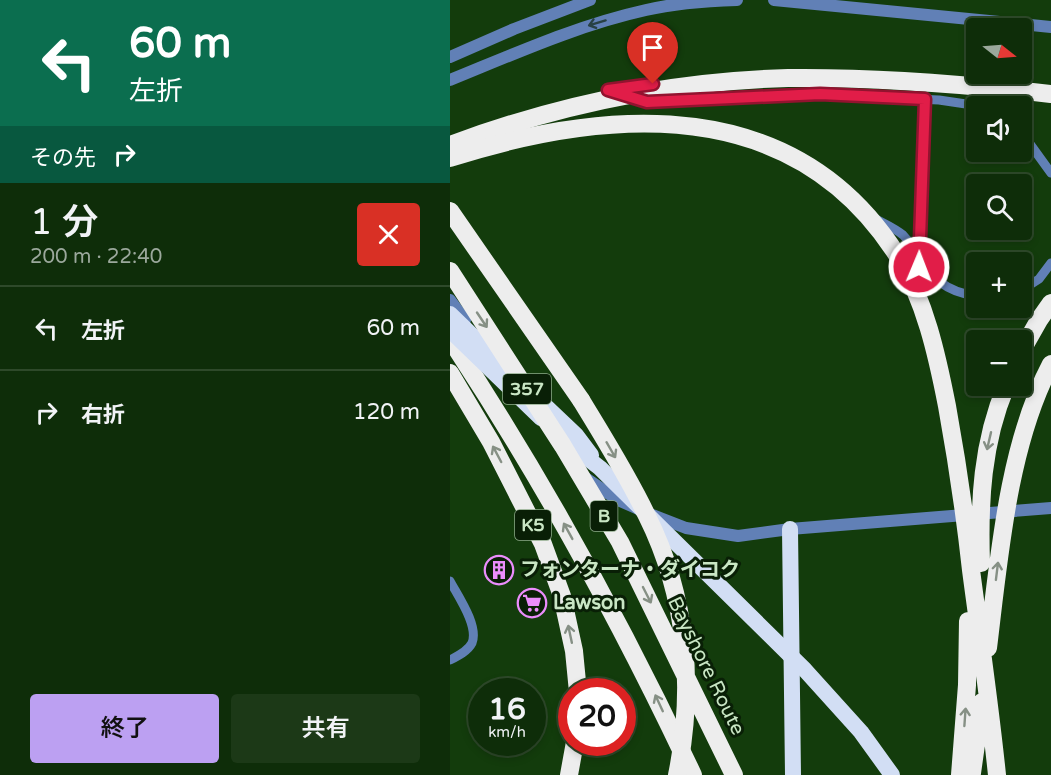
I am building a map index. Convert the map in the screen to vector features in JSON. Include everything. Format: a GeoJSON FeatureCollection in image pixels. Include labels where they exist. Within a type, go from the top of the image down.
{"type":"FeatureCollection","features":[{"type":"Feature","properties":{"kind":"highway"},"geometry":{"type":"LineString","coordinates":[[450,137],[546,106],[608,90],[698,78],[782,71],[876,72],[980,78],[1051,86]]}},
{"type":"Feature","properties":{"kind":"highway"},"geometry":{"type":"LineString","coordinates":[[450,145],[551,113],[618,96],[706,84],[787,78],[877,80],[980,86],[1051,94]]}},
{"type":"Feature","properties":{"kind":"highway"},"geometry":{"type":"LineString","coordinates":[[450,158],[475,150],[578,128],[661,123],[697,126],[732,133],[763,143],[794,158],[823,176],[852,200],[878,229],[897,256],[922,311],[940,373],[961,484],[997,774]]}},
{"type":"Feature","properties":{"kind":"highway"},"geometry":{"type":"LineString","coordinates":[[450,166],[534,143],[578,135],[624,130],[662,130],[708,136],[762,150],[797,168],[820,183],[869,229],[885,251],[906,288],[918,320],[937,394],[956,495],[966,583],[968,636],[967,685],[960,775]]}},
{"type":"Feature","properties":{"kind":"highway"},"geometry":{"type":"LineString","coordinates":[[450,211],[581,400],[648,517],[673,585],[682,624],[687,697],[684,736],[677,775]]}},
{"type":"Feature","properties":{"kind":"highway","name":"Bayshore Route"},"geometry":{"type":"LineString","coordinates":[[450,271],[563,446],[620,542],[734,775]]}},
{"type":"Feature","properties":{"kind":"highway"},"geometry":{"type":"LineString","coordinates":[[1032,332],[1051,303]]}},
{"type":"Feature","properties":{"kind":"highway","name":"357"},"geometry":{"type":"LineString","coordinates":[[450,314],[576,435],[600,468]]}},
{"type":"Feature","properties":{"kind":"highway","name":"357"},"geometry":{"type":"LineString","coordinates":[[450,330],[568,445],[600,468]]}},
{"type":"Feature","properties":{"kind":"highway","name":"B"},"geometry":{"type":"LineString","coordinates":[[450,339],[519,447],[589,568],[644,672],[693,775]]}},
{"type":"Feature","properties":{"kind":"highway"},"geometry":{"type":"LineString","coordinates":[[972,775],[998,561],[1008,503],[1031,412],[1051,364]]}},
{"type":"Feature","properties":{"kind":"highway","name":"K5"},"geometry":{"type":"LineString","coordinates":[[450,373],[491,442],[543,544],[562,596],[574,651],[577,678]]}},
{"type":"Feature","properties":{"kind":"highway"},"geometry":{"type":"LineString","coordinates":[[997,774],[982,583],[980,501],[984,462],[1003,396]]}},
{"type":"Feature","properties":{"kind":"highway"},"geometry":{"type":"LineString","coordinates":[[600,468],[806,670],[861,732],[892,775]]}},
{"type":"Feature","properties":{"kind":"highway"},"geometry":{"type":"LineString","coordinates":[[790,529],[793,775]]}},
{"type":"Feature","properties":{"kind":"highway"},"geometry":{"type":"LineString","coordinates":[[569,775],[572,756]]}},
{"type":"Feature","properties":{"kind":"street"},"geometry":{"type":"LineString","coordinates":[[450,57],[590,0]]}},
{"type":"Feature","properties":{"kind":"street"},"geometry":{"type":"LineString","coordinates":[[450,80],[538,43],[599,22],[693,2],[737,0]]}},
{"type":"Feature","properties":{"kind":"street"},"geometry":{"type":"LineString","coordinates":[[774,0],[1051,27]]}},
{"type":"Feature","properties":{"kind":"street"},"geometry":{"type":"LineString","coordinates":[[450,300],[573,469],[618,500],[686,528],[738,536],[790,529],[1051,508]]}},
{"type":"Feature","properties":{"kind":"lane"},"geometry":{"type":"LineString","coordinates":[[608,90],[647,102],[820,94],[925,99],[966,104]]}},
{"type":"Feature","properties":{"kind":"lane"},"geometry":{"type":"LineString","coordinates":[[922,311],[919,267],[925,99]]}},
{"type":"Feature","properties":{"kind":"lane"},"geometry":{"type":"LineString","coordinates":[[1032,147],[1051,173]]}},
{"type":"Feature","properties":{"kind":"lane"},"geometry":{"type":"LineString","coordinates":[[840,200],[901,233],[936,280],[960,294],[966,295]]}},
{"type":"Feature","properties":{"kind":"lane"},"geometry":{"type":"LineString","coordinates":[[1032,284],[1039,279],[1051,263]]}},
{"type":"Feature","properties":{"kind":"lane"},"geometry":{"type":"LineString","coordinates":[[450,660],[467,650],[474,632],[470,618],[451,587]]}},
{"type":"Feature","properties":{"kind":"place","name":"フォンターナ・ダイコク"},"geometry":{"type":"Point","coordinates":[499,570]}},
{"type":"Feature","properties":{"kind":"place","name":"Lawson"},"geometry":{"type":"Point","coordinates":[532,603]}},
{"type":"Feature","properties":{"kind":"route"},"geometry":{"type":"LineString","coordinates":[[653,84],[608,90],[647,102],[820,94],[925,99],[919,267]]}}]}
